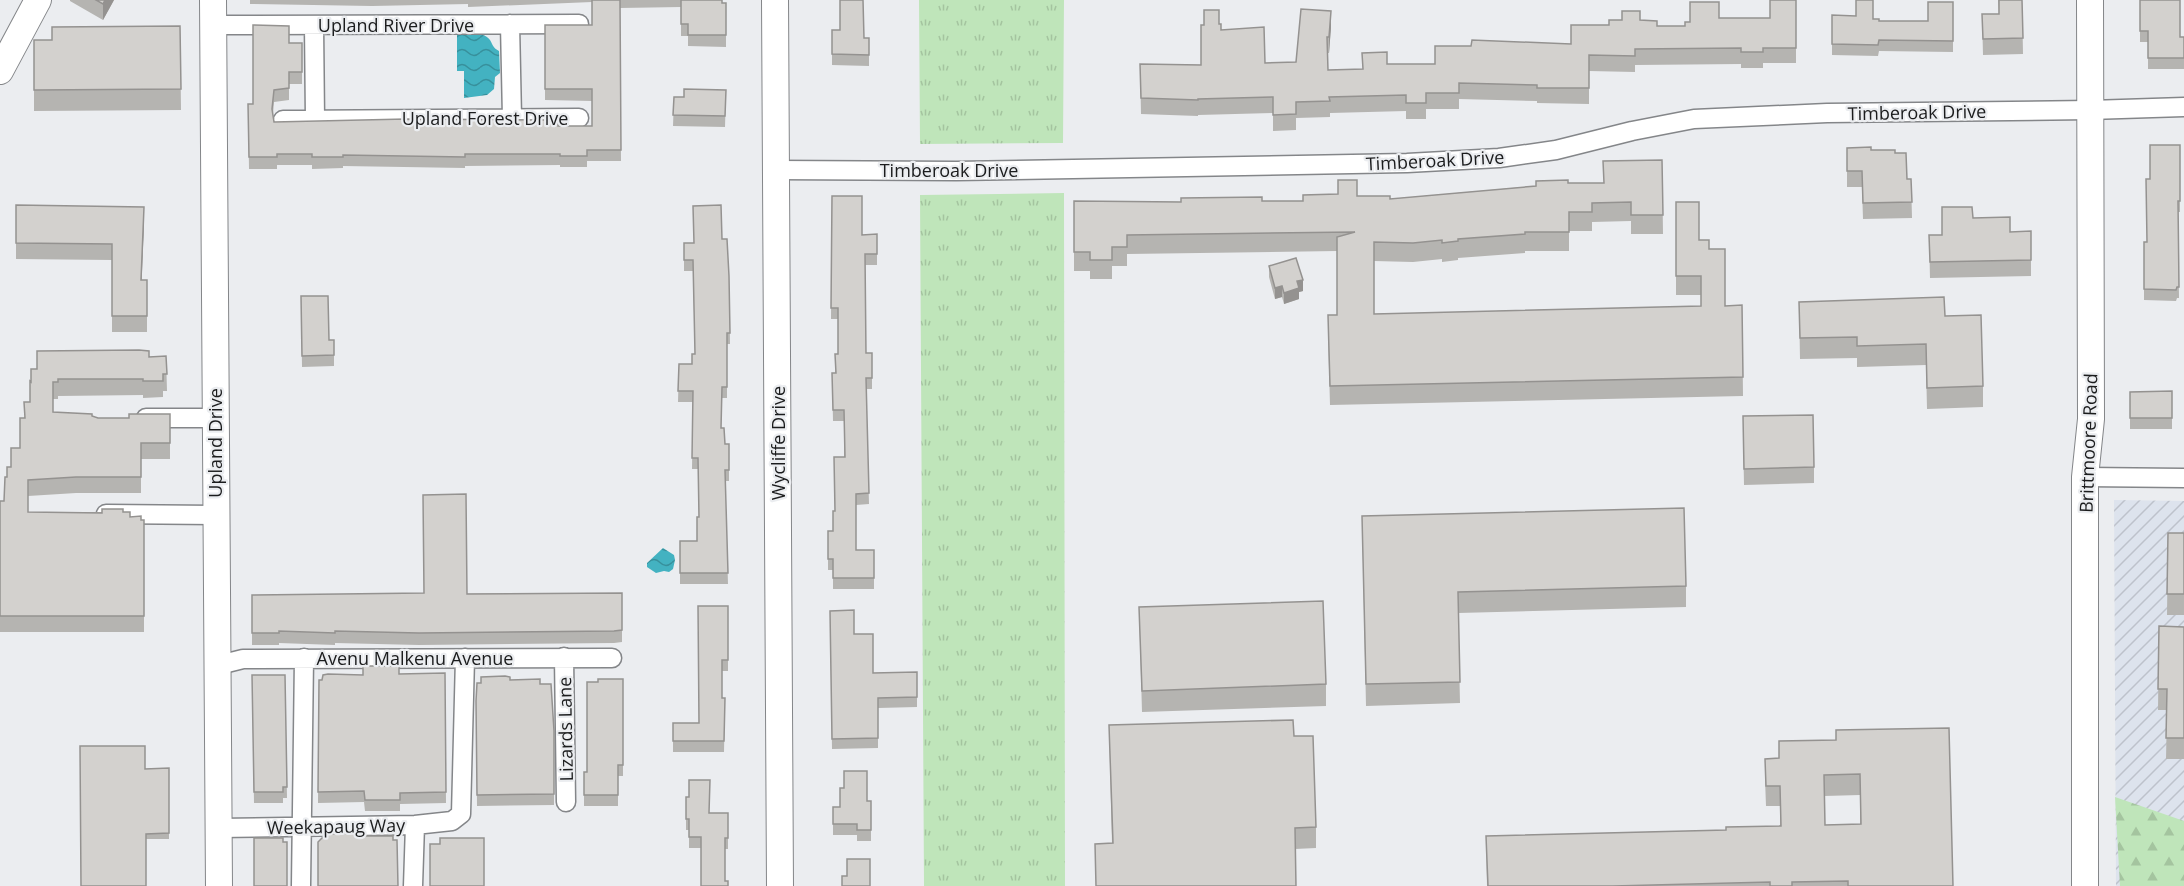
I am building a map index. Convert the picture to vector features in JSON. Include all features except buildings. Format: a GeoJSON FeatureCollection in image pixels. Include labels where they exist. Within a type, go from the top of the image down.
{"type":"FeatureCollection","features":[{"type":"Feature","properties":{"kind":"street"},"geometry":{"type":"LineString","coordinates":[[0,71],[38,0]]}},
{"type":"Feature","properties":{"kind":"street","name":"Upland Drive"},"geometry":{"type":"LineString","coordinates":[[213,0],[219,886]]}},
{"type":"Feature","properties":{"kind":"street","name":"Wycliffe Drive"},"geometry":{"type":"LineString","coordinates":[[775,0],[780,886]]}},
{"type":"Feature","properties":{"kind":"street","name":"Brittmoore Road"},"geometry":{"type":"LineString","coordinates":[[2085,886],[2085,477],[2091,419],[2090,0]]}},
{"type":"Feature","properties":{"kind":"street"},"geometry":{"type":"LineString","coordinates":[[510,24],[512,118]]}},
{"type":"Feature","properties":{"kind":"street","name":"Upland River Drive"},"geometry":{"type":"LineString","coordinates":[[213,25],[579,24]]}},
{"type":"Feature","properties":{"kind":"street"},"geometry":{"type":"LineString","coordinates":[[314,25],[315,120]]}},
{"type":"Feature","properties":{"kind":"street","name":"Timberoak Drive"},"geometry":{"type":"LineString","coordinates":[[776,170],[956,171],[1407,163],[1499,158],[1556,150],[1632,130],[1694,119],[1827,112],[2090,110],[2184,106]]}},
{"type":"Feature","properties":{"kind":"street","name":"Upland Forest Drive"},"geometry":{"type":"LineString","coordinates":[[284,120],[579,118]]}},
{"type":"Feature","properties":{"kind":"street"},"geometry":{"type":"LineString","coordinates":[[126,418],[215,418]]}},
{"type":"Feature","properties":{"kind":"street"},"geometry":{"type":"LineString","coordinates":[[2085,477],[2184,478]]}},
{"type":"Feature","properties":{"kind":"street"},"geometry":{"type":"LineString","coordinates":[[90,514],[216,515]]}},
{"type":"Feature","properties":{"kind":"street","name":"Lizards Lane"},"geometry":{"type":"LineString","coordinates":[[564,657],[566,802]]}},
{"type":"Feature","properties":{"kind":"street"},"geometry":{"type":"LineString","coordinates":[[302,886],[304,658]]}},
{"type":"Feature","properties":{"kind":"street","name":"Weekapaug Way"},"geometry":{"type":"LineString","coordinates":[[219,828],[415,825],[452,821],[461,814],[465,658]]}},
{"type":"Feature","properties":{"kind":"street","name":"Avenu Malkenu Avenue"},"geometry":{"type":"LineString","coordinates":[[219,665],[243,659],[612,658]]}},
{"type":"Feature","properties":{"kind":"street"},"geometry":{"type":"LineString","coordinates":[[413,886],[415,825]]}},
{"type":"Feature","properties":{"kind":"shaded area"},"geometry":{"type":"Polygon","coordinates":[[[2114,500],[2184,501],[2184,886],[2116,886],[2114,500]]]}},
{"type":"Feature","properties":{"kind":"green space"},"geometry":{"type":"Polygon","coordinates":[[[919,0],[1064,0],[1063,143],[920,144],[919,0]]]}},
{"type":"Feature","properties":{"kind":"green space"},"geometry":{"type":"Polygon","coordinates":[[[1064,193],[1065,886],[924,886],[920,195],[1064,193]]]}},
{"type":"Feature","properties":{"kind":"green space"},"geometry":{"type":"Polygon","coordinates":[[[2115,797],[2184,821],[2184,886],[2120,886],[2115,797]]]}},
{"type":"Feature","properties":{"kind":"water"},"geometry":{"type":"Polygon","coordinates":[[[457,34],[484,35],[499,51],[500,73],[495,77],[494,89],[487,95],[464,98],[464,71],[457,71],[457,34]]]}},
{"type":"Feature","properties":{"kind":"water"},"geometry":{"type":"Polygon","coordinates":[[[663,548],[674,555],[673,569],[669,572],[656,573],[647,567],[647,563],[663,548]]]}}]}
